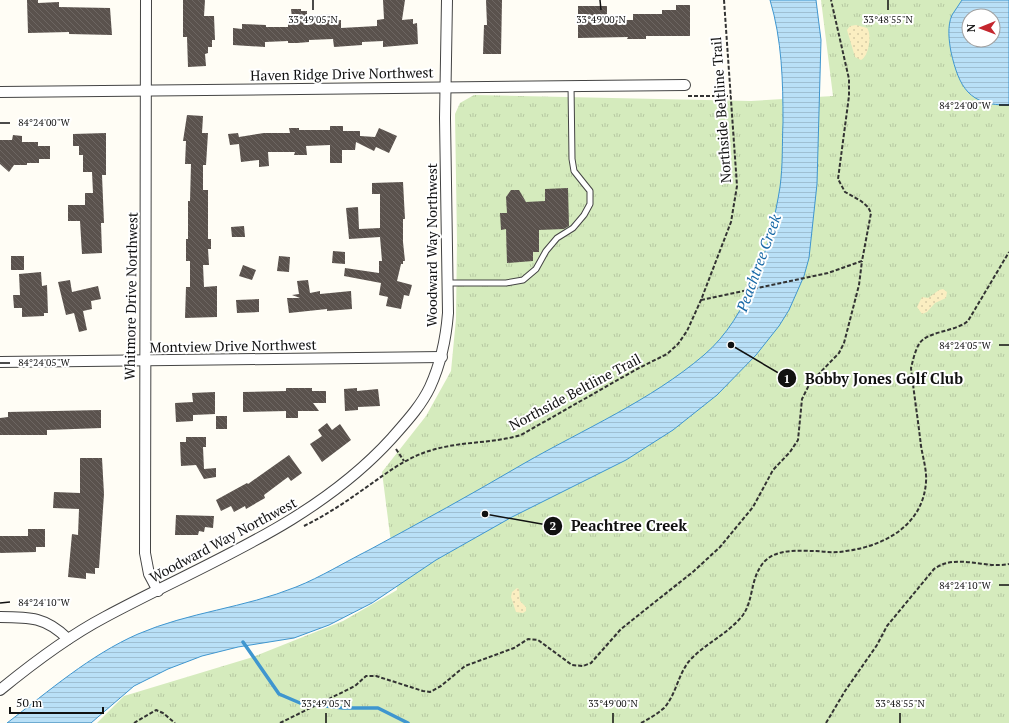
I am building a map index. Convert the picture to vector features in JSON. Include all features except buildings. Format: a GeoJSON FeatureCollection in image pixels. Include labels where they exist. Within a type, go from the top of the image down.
{"type":"FeatureCollection","features":[{"type":"Feature","properties":{"kind":"street","name":"Whitmore Drive Northwest"},"geometry":{"type":"LineString","coordinates":[[146,0],[145,90],[147,229],[144,361],[145,553],[149,574],[158,590]]}},
{"type":"Feature","properties":{"kind":"street","name":"Woodward Way Northwest"},"geometry":{"type":"LineString","coordinates":[[0,690],[28,666],[68,639],[105,617],[278,530],[310,510],[343,484],[380,451],[412,415],[430,387],[442,357],[448,313],[446,87],[447,0]]}},
{"type":"Feature","properties":{"kind":"street","name":"Haven Ridge Drive Northwest"},"geometry":{"type":"LineString","coordinates":[[0,92],[685,85]]}},
{"type":"Feature","properties":{"kind":"street","name":"Montview Drive Northwest"},"geometry":{"type":"LineString","coordinates":[[0,362],[442,357]]}},
{"type":"Feature","properties":{"kind":"street"},"geometry":{"type":"LineString","coordinates":[[0,617],[37,619],[49,623],[68,639]]}},
{"type":"Feature","properties":{"kind":"lane"},"geometry":{"type":"LineString","coordinates":[[448,283],[506,283],[523,280],[536,269],[546,251],[556,238],[573,228],[584,216],[590,204],[590,191],[574,171],[572,159],[572,86]]}},
{"type":"Feature","properties":{"kind":"path","name":"Northside Beltline Trail"},"geometry":{"type":"LineString","coordinates":[[301,527],[329,513],[404,461],[428,451],[443,447],[506,440],[521,435],[637,369],[667,354],[678,344],[687,331],[701,300],[732,222],[735,204],[737,186],[724,0]]}},
{"type":"Feature","properties":{"kind":"path"},"geometry":{"type":"LineString","coordinates":[[281,722],[339,695],[355,686],[366,676],[376,676],[430,692],[441,686],[465,666],[514,648],[528,639],[538,640],[572,665],[583,666],[592,663],[621,629],[694,571],[720,547],[753,507],[773,470],[790,452],[798,440],[802,399],[810,383],[839,353],[844,343],[859,285],[871,213],[868,207],[861,201],[845,192],[838,179],[849,96],[849,79],[831,0]]}},
{"type":"Feature","properties":{"kind":"path"},"geometry":{"type":"LineString","coordinates":[[685,85],[685,96],[731,96]]}},
{"type":"Feature","properties":{"kind":"path"},"geometry":{"type":"LineString","coordinates":[[641,723],[654,716],[665,707],[684,668],[691,659],[720,637],[742,615],[748,605],[757,571],[765,561],[778,554],[792,551],[844,552],[860,549],[892,535],[913,520],[920,506],[926,480],[911,368],[916,351],[920,342],[928,336],[961,327],[968,321],[1009,252]]}},
{"type":"Feature","properties":{"kind":"path"},"geometry":{"type":"LineString","coordinates":[[701,300],[828,273],[862,261]]}},
{"type":"Feature","properties":{"kind":"path"},"geometry":{"type":"LineString","coordinates":[[826,723],[845,691],[878,645],[887,626],[934,569],[941,564],[951,561],[995,565],[1009,564]]}},
{"type":"Feature","properties":{"kind":"path"},"geometry":{"type":"LineString","coordinates":[[134,723],[156,710],[163,712],[175,723]]}},
{"type":"Feature","properties":{"kind":"green space"},"geometry":{"type":"Polygon","coordinates":[[[821,0],[1009,0],[1009,723],[97,723],[124,696],[253,657],[343,621],[397,590],[382,472],[426,416],[451,371],[456,319],[457,241],[455,114],[460,103],[474,95],[751,101],[833,96],[821,0]]]}},
{"type":"Feature","properties":{"kind":"sand"},"geometry":{"type":"Polygon","coordinates":[[[856,25],[867,28],[869,31],[868,50],[864,58],[861,60],[855,57],[847,30],[850,26],[856,25]]]}},
{"type":"Feature","properties":{"kind":"sand"},"geometry":{"type":"Polygon","coordinates":[[[943,289],[947,292],[946,298],[935,303],[927,312],[922,314],[917,307],[922,297],[928,298],[939,290],[943,289]]]}},
{"type":"Feature","properties":{"kind":"sand"},"geometry":{"type":"Polygon","coordinates":[[[517,588],[519,589],[520,601],[526,607],[526,611],[523,613],[516,612],[511,597],[512,592],[517,588]]]}},
{"type":"Feature","properties":{"kind":"water"},"geometry":{"type":"Polygon","coordinates":[[[770,0],[816,0],[821,40],[817,184],[809,258],[804,276],[789,310],[779,326],[756,355],[717,395],[673,430],[626,460],[512,517],[436,560],[372,603],[329,625],[294,638],[238,647],[202,656],[168,669],[134,686],[91,723],[7,723],[70,674],[103,652],[120,643],[138,634],[177,620],[257,600],[315,579],[466,497],[546,451],[616,414],[662,387],[704,355],[720,339],[734,321],[756,278],[771,232],[776,209],[782,171],[783,91],[777,30],[770,0]]]}},
{"type":"Feature","properties":{"kind":"water"},"geometry":{"type":"Polygon","coordinates":[[[962,0],[1009,0],[1009,105],[984,102],[975,98],[962,84],[951,52],[949,29],[952,15],[962,0]]]}},
{"type":"Feature","properties":{"kind":"waterway"},"geometry":{"type":"LineString","coordinates":[[243,642],[279,694],[300,703],[343,708],[378,708],[408,723]]}},
{"type":"Feature","properties":{"kind":"place","name":"Bobby Jones Golf Club"},"geometry":{"type":"Point","coordinates":[731,345]}},
{"type":"Feature","properties":{"kind":"place","name":"Peachtree Creek"},"geometry":{"type":"Point","coordinates":[485,514]}}]}
